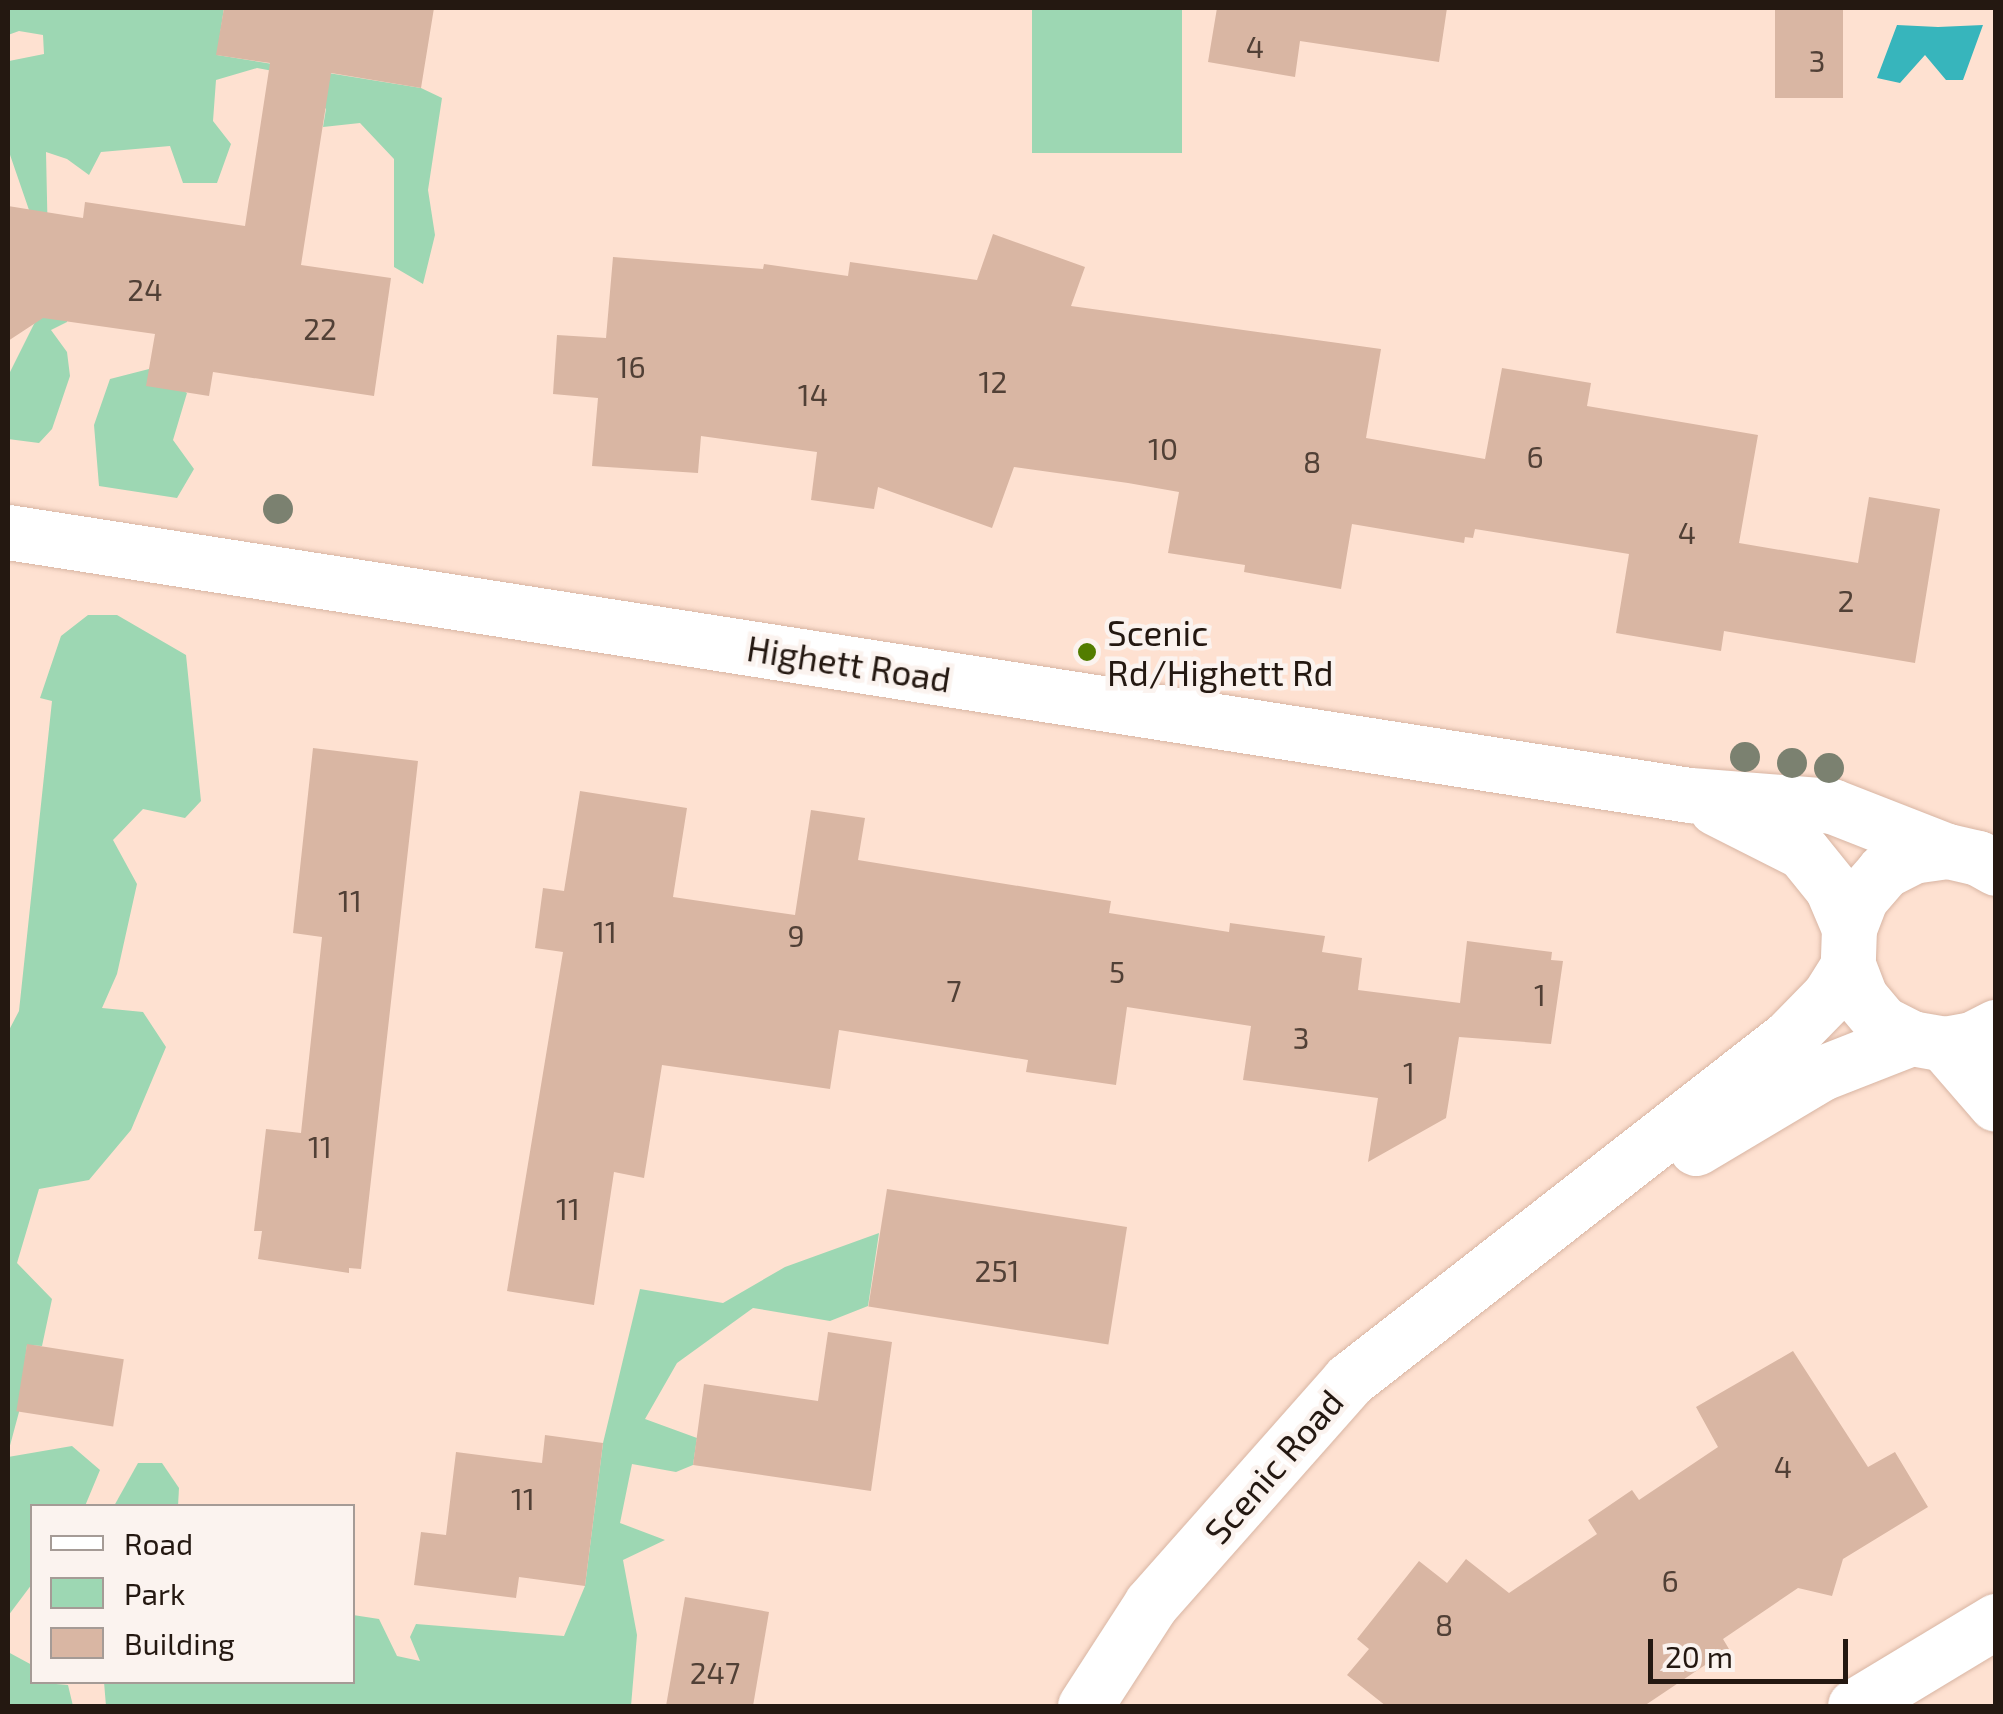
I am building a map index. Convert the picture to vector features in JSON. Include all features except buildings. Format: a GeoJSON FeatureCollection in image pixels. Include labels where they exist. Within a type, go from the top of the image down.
{"type":"FeatureCollection","features":[{"type":"Feature","properties":{"kind":"street","name":"Highett Road"},"geometry":{"type":"LineString","coordinates":[[8,532],[1690,795],[1832,806],[1979,857]]}},
{"type":"Feature","properties":{"kind":"street","name":"Highett Road"},"geometry":{"type":"LineString","coordinates":[[1690,795],[1803,852],[1832,888],[1860,998],[1882,1023],[1927,1041],[1996,1104]]}},
{"type":"Feature","properties":{"kind":"street","name":"Scenic Road"},"geometry":{"type":"LineString","coordinates":[[1085,1706],[1150,1604],[1349,1380],[1789,1037],[1828,996],[1848,946],[1861,896],[1884,871],[1914,856],[1979,857]]}},
{"type":"Feature","properties":{"kind":"street","name":"Scenic Road"},"geometry":{"type":"LineString","coordinates":[[1500,1264],[1822,1073],[1927,1041],[1972,1040],[1996,1027]]}},
{"type":"Feature","properties":{"kind":"street"},"geometry":{"type":"LineString","coordinates":[[1855,1706],[1996,1621]]}},
{"type":"Feature","properties":{"kind":"green space"},"geometry":{"type":"Polygon","coordinates":[[[8,8],[224,8],[217,55],[421,88],[442,98],[428,190],[435,235],[423,284],[394,267],[394,159],[360,123],[323,127],[326,109],[295,75],[257,68],[216,80],[213,121],[231,144],[217,183],[183,183],[170,146],[101,152],[89,175],[67,159],[46,152],[48,245],[77,257],[67,322],[51,330],[67,352],[70,376],[52,429],[39,443],[8,439],[8,376],[38,316],[29,210],[8,149],[9,61],[44,54],[43,35],[19,31],[8,35],[8,8]]]}},
{"type":"Feature","properties":{"kind":"green space"},"geometry":{"type":"Polygon","coordinates":[[[1032,8],[1182,8],[1182,153],[1032,153],[1032,8]]]}},
{"type":"Feature","properties":{"kind":"green space"},"geometry":{"type":"Polygon","coordinates":[[[149,369],[187,393],[173,440],[194,469],[177,498],[99,486],[94,425],[110,379],[149,369]]]}},
{"type":"Feature","properties":{"kind":"green space"},"geometry":{"type":"Polygon","coordinates":[[[88,615],[117,615],[186,655],[201,801],[185,818],[143,809],[113,840],[137,884],[117,974],[102,1008],[143,1012],[166,1047],[131,1130],[89,1180],[39,1189],[17,1263],[52,1299],[42,1346],[27,1345],[19,1412],[8,1453],[8,1032],[19,1011],[52,701],[40,698],[61,636],[88,615]]]}},
{"type":"Feature","properties":{"kind":"green space"},"geometry":{"type":"Polygon","coordinates":[[[879,1233],[868,1306],[830,1321],[753,1308],[677,1363],[645,1419],[697,1438],[693,1465],[676,1472],[632,1464],[620,1523],[665,1540],[623,1560],[637,1635],[631,1706],[106,1706],[104,1684],[355,1684],[355,1615],[379,1619],[397,1656],[420,1661],[410,1637],[416,1624],[564,1636],[585,1586],[603,1443],[640,1289],[723,1303],[785,1267],[879,1233]]]}},
{"type":"Feature","properties":{"kind":"green space"},"geometry":{"type":"Polygon","coordinates":[[[72,1446],[100,1470],[86,1504],[30,1504],[30,1587],[8,1616],[8,1457],[72,1446]]]}},
{"type":"Feature","properties":{"kind":"green space"},"geometry":{"type":"Polygon","coordinates":[[[138,1463],[162,1463],[179,1488],[178,1504],[115,1504],[138,1463]]]}},
{"type":"Feature","properties":{"kind":"green space"},"geometry":{"type":"Polygon","coordinates":[[[8,1652],[30,1664],[30,1684],[68,1685],[73,1706],[8,1706],[8,1652]]]}},
{"type":"Feature","properties":{"kind":"water"},"geometry":{"type":"Polygon","coordinates":[[[1897,25],[1983,25],[1963,80],[1946,80],[1925,55],[1900,83],[1877,78],[1897,25]]]}},
{"type":"Feature","properties":{"kind":"place","name":"Scenic Rd/Highett Rd"},"geometry":{"type":"Point","coordinates":[1087,652]}}]}
